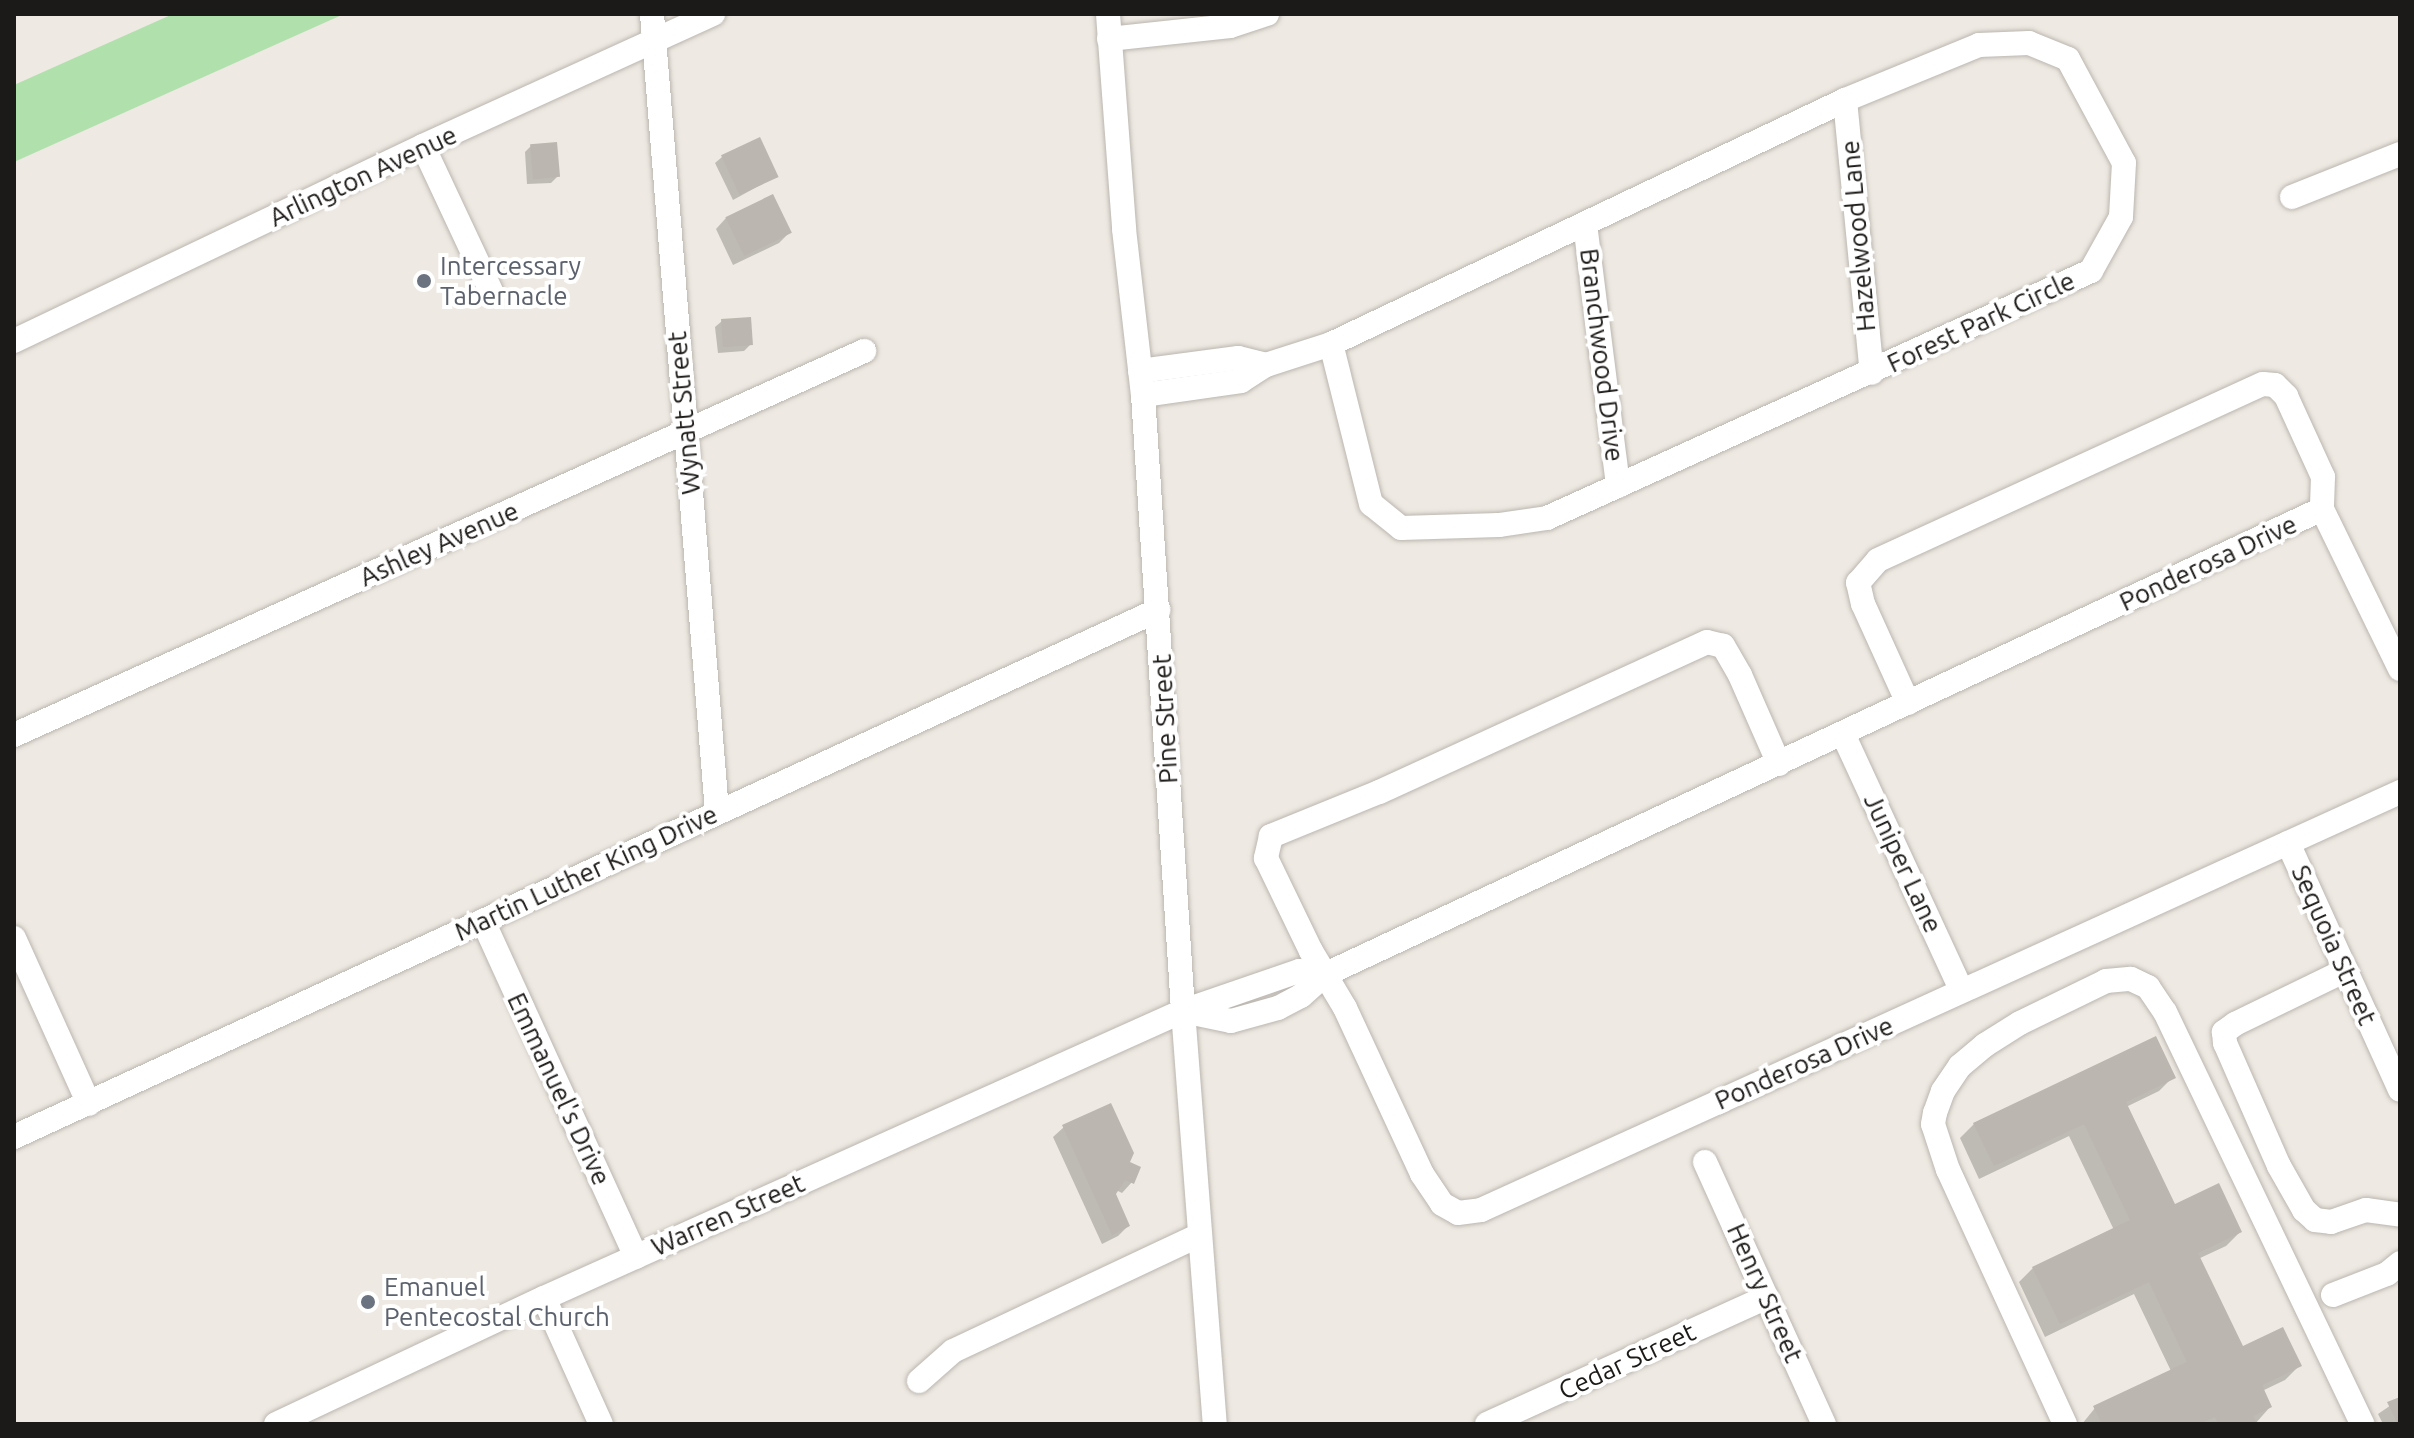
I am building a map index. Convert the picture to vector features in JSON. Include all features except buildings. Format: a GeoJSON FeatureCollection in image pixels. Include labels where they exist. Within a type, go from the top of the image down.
{"type":"FeatureCollection","features":[{"type":"Feature","properties":{"kind":"street","name":"Wynatt Street"},"geometry":{"type":"LineString","coordinates":[[652,14],[717,811]]}},
{"type":"Feature","properties":{"kind":"street","name":"Arlington Avenue"},"geometry":{"type":"LineString","coordinates":[[14,341],[423,146],[713,14]]}},
{"type":"Feature","properties":{"kind":"street","name":"Pine Street"},"geometry":{"type":"LineString","coordinates":[[1108,14],[1142,383],[1183,1011],[1215,1424]]}},
{"type":"Feature","properties":{"kind":"street"},"geometry":{"type":"LineString","coordinates":[[1109,39],[1230,26],[1267,14]]}},
{"type":"Feature","properties":{"kind":"street","name":"Forest Park Circle"},"geometry":{"type":"LineString","coordinates":[[1142,383],[1241,381],[1266,365],[1331,344],[1845,100],[1979,45],[2029,43],[2068,59],[2124,163],[2121,217],[2091,271],[1547,518],[1499,525],[1401,528],[1371,504],[1331,344]]}},
{"type":"Feature","properties":{"kind":"street","name":"Hazelwood Lane"},"geometry":{"type":"LineString","coordinates":[[1845,100],[1872,373]]}},
{"type":"Feature","properties":{"kind":"street"},"geometry":{"type":"LineString","coordinates":[[423,146],[491,291]]}},
{"type":"Feature","properties":{"kind":"street"},"geometry":{"type":"LineString","coordinates":[[2292,197],[2400,154]]}},
{"type":"Feature","properties":{"kind":"street","name":"Branchwood Drive"},"geometry":{"type":"LineString","coordinates":[[1585,224],[1618,486]]}},
{"type":"Feature","properties":{"kind":"street","name":"Ashley Avenue"},"geometry":{"type":"LineString","coordinates":[[14,735],[864,351]]}},
{"type":"Feature","properties":{"kind":"street"},"geometry":{"type":"LineString","coordinates":[[1908,703],[1863,604],[1858,583],[1878,560],[2263,384],[2275,385],[2286,396],[2323,477],[2322,509]]}},
{"type":"Feature","properties":{"kind":"street","name":"Ponderosa Drive"},"geometry":{"type":"LineString","coordinates":[[1183,1011],[1299,971],[1324,975],[2322,509],[2400,669]]}},
{"type":"Feature","properties":{"kind":"street","name":"Martin Luther King Drive"},"geometry":{"type":"LineString","coordinates":[[14,1137],[1158,610]]}},
{"type":"Feature","properties":{"kind":"street"},"geometry":{"type":"LineString","coordinates":[[1324,975],[1266,858],[1271,836],[1379,792],[1707,642],[1723,646],[1735,665],[1779,764]]}},
{"type":"Feature","properties":{"kind":"street","name":"Juniper Lane"},"geometry":{"type":"LineString","coordinates":[[1843,734],[1962,991]]}},
{"type":"Feature","properties":{"kind":"street","name":"Ponderosa Drive"},"geometry":{"type":"LineString","coordinates":[[1324,975],[1345,1008],[1422,1174],[1442,1204],[1458,1213],[1481,1210],[2400,792]]}},
{"type":"Feature","properties":{"kind":"street","name":"Sequoia Street"},"geometry":{"type":"LineString","coordinates":[[2288,843],[2400,1090]]}},
{"type":"Feature","properties":{"kind":"street","name":"Emmanuel's Drive"},"geometry":{"type":"LineString","coordinates":[[483,921],[636,1257]]}},
{"type":"Feature","properties":{"kind":"street"},"geometry":{"type":"LineString","coordinates":[[14,938],[89,1104]]}},
{"type":"Feature","properties":{"kind":"street"},"geometry":{"type":"LineString","coordinates":[[2346,970],[2235,1024],[2224,1032],[2225,1043],[2279,1166],[2304,1210],[2315,1220],[2331,1222],[2366,1210],[2400,1215]]}},
{"type":"Feature","properties":{"kind":"street"},"geometry":{"type":"LineString","coordinates":[[2065,1424],[1948,1170],[1933,1124],[1943,1091],[1960,1066],[1985,1045],[2020,1023],[2106,981],[2131,979],[2148,987],[2165,1012],[2362,1424]]}},
{"type":"Feature","properties":{"kind":"street","name":"Warren Street"},"geometry":{"type":"LineString","coordinates":[[276,1424],[544,1298],[1183,1011]]}},
{"type":"Feature","properties":{"kind":"street","name":"Henry Street"},"geometry":{"type":"LineString","coordinates":[[1705,1162],[1824,1424]]}},
{"type":"Feature","properties":{"kind":"street"},"geometry":{"type":"LineString","coordinates":[[919,1381],[953,1351],[1200,1235]]}},
{"type":"Feature","properties":{"kind":"street"},"geometry":{"type":"LineString","coordinates":[[2333,1295],[2387,1274],[2400,1263]]}},
{"type":"Feature","properties":{"kind":"street","name":"Cedar Street"},"geometry":{"type":"LineString","coordinates":[[1487,1424],[1767,1297]]}},
{"type":"Feature","properties":{"kind":"street"},"geometry":{"type":"LineString","coordinates":[[544,1298],[601,1424]]}},
{"type":"Feature","properties":{"kind":"green space"},"geometry":{"type":"Polygon","coordinates":[[[173,14],[344,14],[14,162],[14,85],[173,14]]]}},
{"type":"Feature","properties":{"kind":"place","name":"Intercessary Tabernacle"},"geometry":{"type":"Point","coordinates":[424,281]}},
{"type":"Feature","properties":{"kind":"place","name":"Emanuel Pentecostal Church"},"geometry":{"type":"Point","coordinates":[368,1302]}}]}
